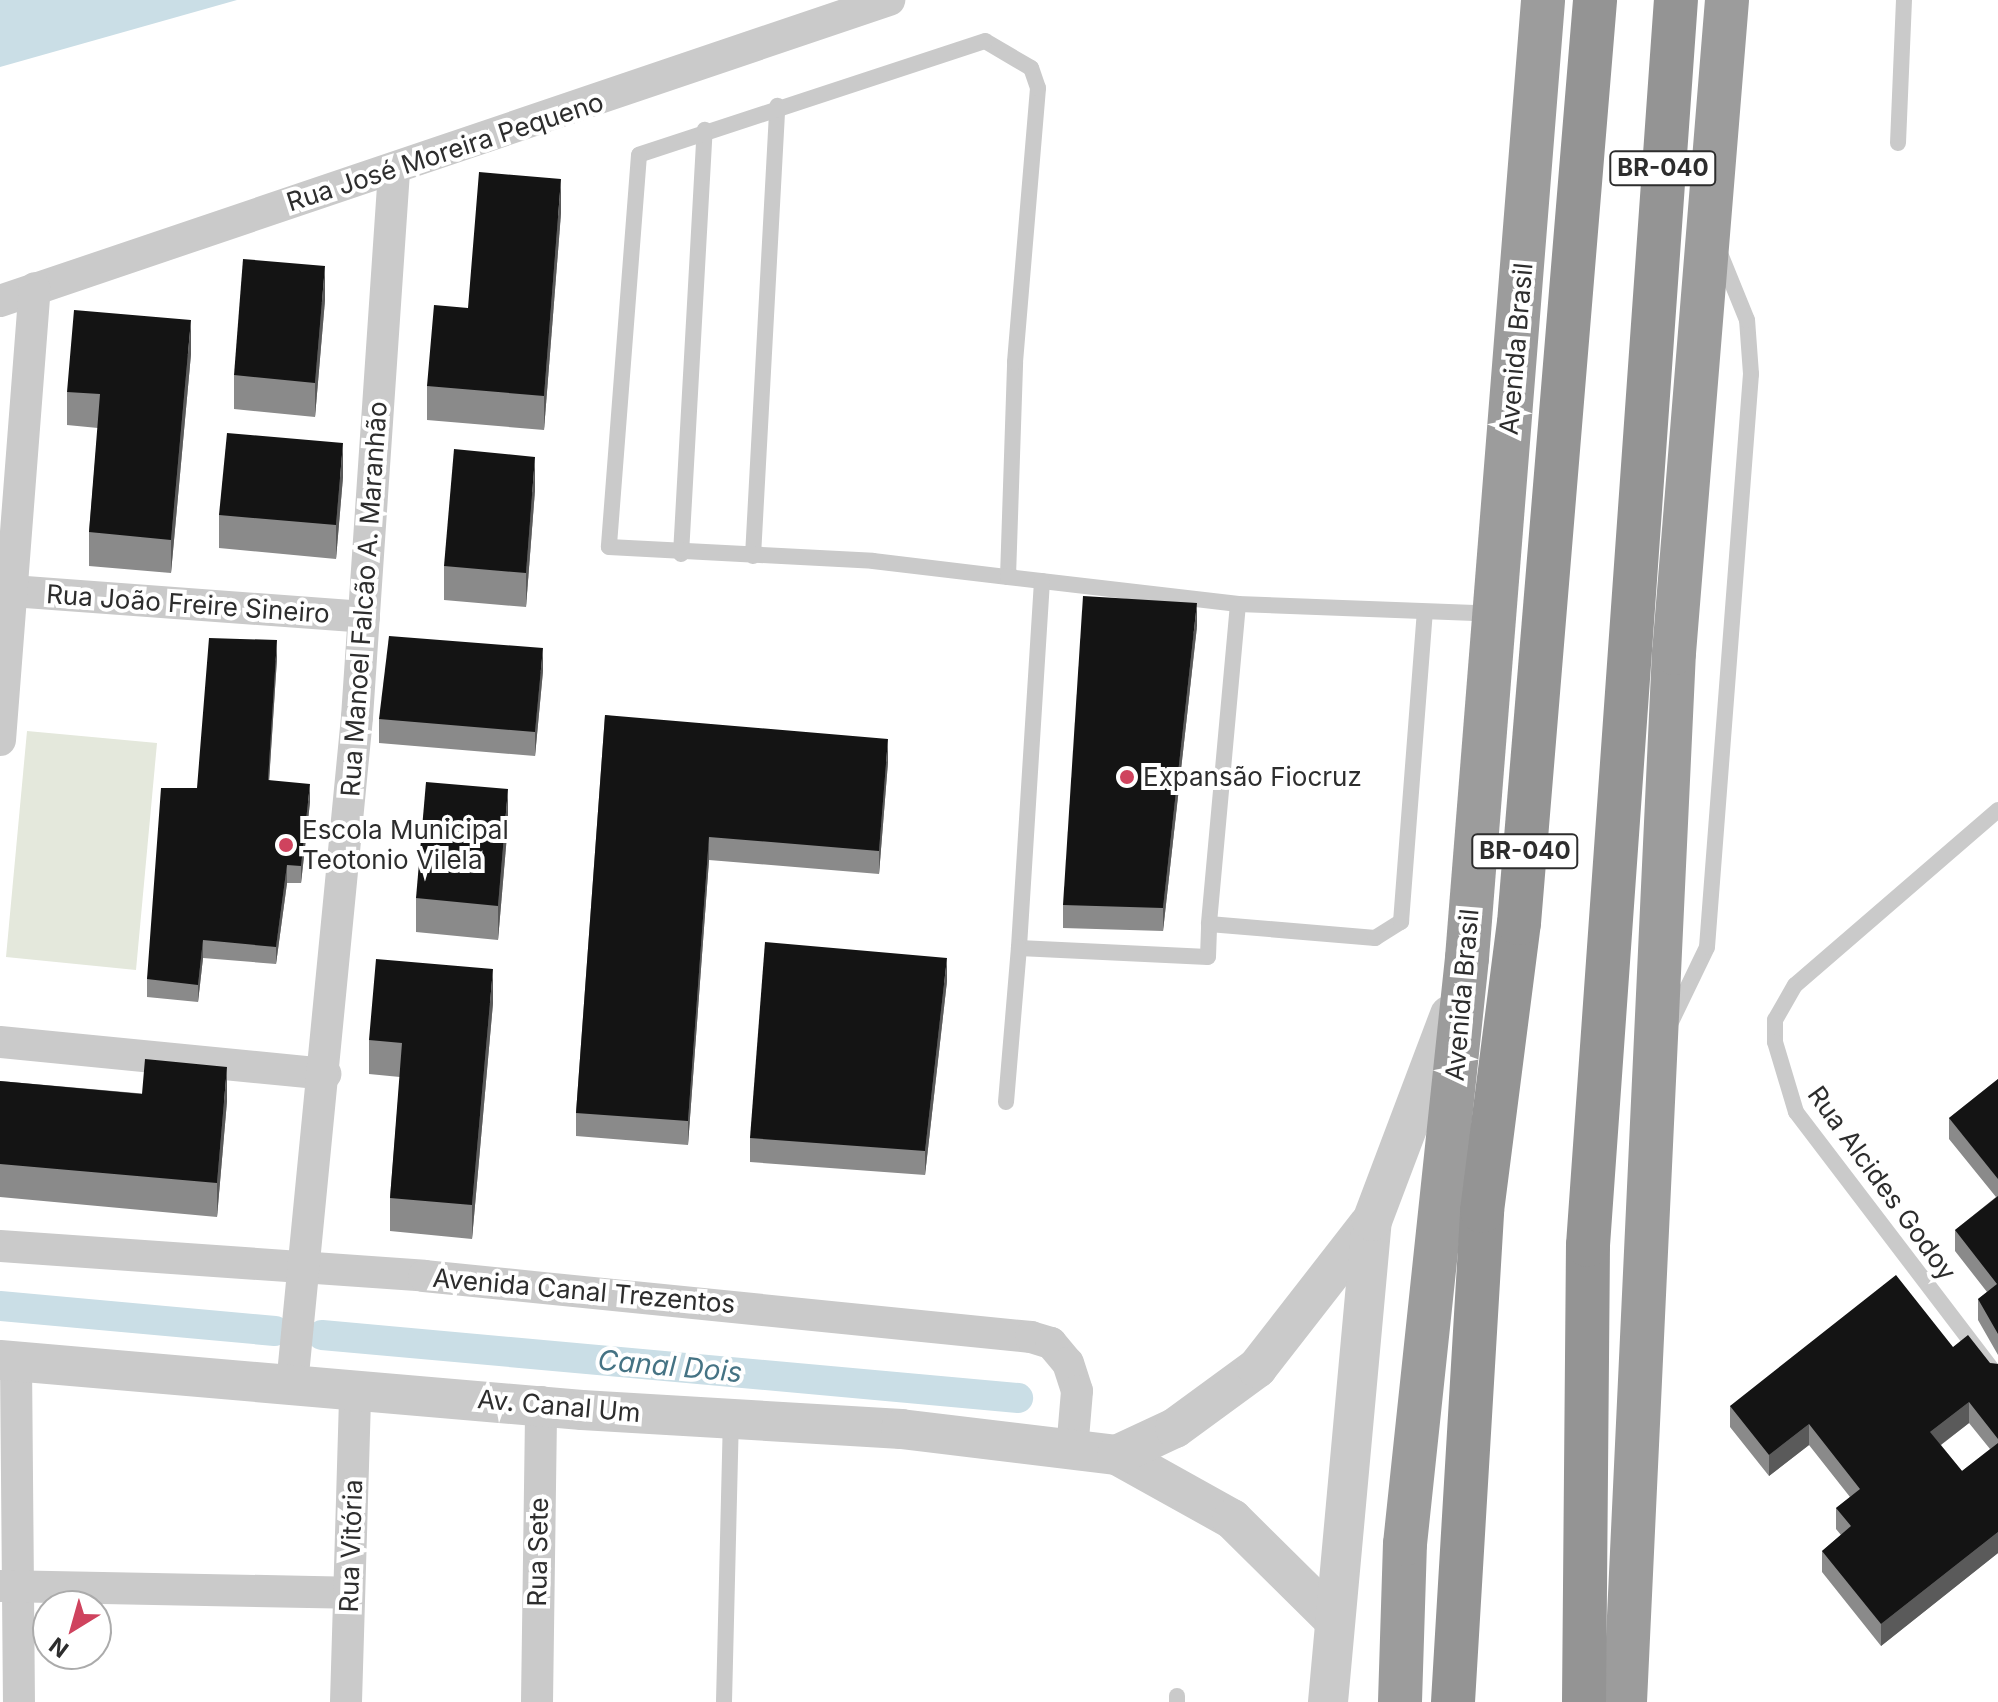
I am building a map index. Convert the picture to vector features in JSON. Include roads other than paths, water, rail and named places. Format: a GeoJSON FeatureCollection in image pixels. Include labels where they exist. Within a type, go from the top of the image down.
{"type":"FeatureCollection","features":[{"type":"Feature","properties":{"kind":"highway","name":"Avenida Brasil"},"geometry":{"type":"LineString","coordinates":[[1400,1702],[1405,1544],[1467,958],[1481,747],[1543,0]]}},
{"type":"Feature","properties":{"kind":"highway","name":"Avenida Brasil"},"geometry":{"type":"LineString","coordinates":[[1453,1702],[1482,1211],[1519,923],[1595,0]]}},
{"type":"Feature","properties":{"kind":"highway","name":"BR-040"},"geometry":{"type":"LineString","coordinates":[[1584,1702],[1588,1245],[1676,0]]}},
{"type":"Feature","properties":{"kind":"highway"},"geometry":{"type":"LineString","coordinates":[[1625,1702],[1674,653],[1727,0]]}},
{"type":"Feature","properties":{"kind":"street","name":"Rua José Moreira Pequeno"},"geometry":{"type":"LineString","coordinates":[[0,301],[394,171],[889,0]]}},
{"type":"Feature","properties":{"kind":"street","name":"Rua Manoel Falcão A. Maranhão"},"geometry":{"type":"LineString","coordinates":[[292,1385],[325,1074],[364,617],[394,171]]}},
{"type":"Feature","properties":{"kind":"street"},"geometry":{"type":"LineString","coordinates":[[0,740],[35,288]]}},
{"type":"Feature","properties":{"kind":"street","name":"Rua João Freire Sineiro"},"geometry":{"type":"LineString","coordinates":[[12,591],[364,617]]}},
{"type":"Feature","properties":{"kind":"street"},"geometry":{"type":"LineString","coordinates":[[1328,1702],[1331,1617],[1372,1221],[1467,958]]}},
{"type":"Feature","properties":{"kind":"street"},"geometry":{"type":"LineString","coordinates":[[0,1042],[325,1074]]}},
{"type":"Feature","properties":{"kind":"street"},"geometry":{"type":"LineString","coordinates":[[1117,1455],[1175,1428],[1257,1368],[1372,1221]]}},
{"type":"Feature","properties":{"kind":"street","name":"Avenida Canal Trezentos"},"geometry":{"type":"LineString","coordinates":[[0,1246],[307,1265],[912,1320],[1031,1337],[1051,1343],[1068,1363],[1077,1391],[1072,1451]]}},
{"type":"Feature","properties":{"kind":"street"},"geometry":{"type":"LineString","coordinates":[[8,1361],[9,1586],[19,1702]]}},
{"type":"Feature","properties":{"kind":"street","name":"Av. Canal Um"},"geometry":{"type":"LineString","coordinates":[[8,1361],[355,1391],[901,1429],[1117,1455]]}},
{"type":"Feature","properties":{"kind":"street","name":"Rua Vitória"},"geometry":{"type":"LineString","coordinates":[[346,1702],[355,1391]]}},
{"type":"Feature","properties":{"kind":"street","name":"Rua Sete"},"geometry":{"type":"LineString","coordinates":[[537,1702],[541,1402]]}},
{"type":"Feature","properties":{"kind":"street"},"geometry":{"type":"LineString","coordinates":[[1117,1455],[1232,1519],[1331,1617]]}},
{"type":"Feature","properties":{"kind":"street"},"geometry":{"type":"LineString","coordinates":[[9,1586],[349,1593]]}},
{"type":"Feature","properties":{"kind":"lane"},"geometry":{"type":"LineString","coordinates":[[1898,143],[1904,0]]}},
{"type":"Feature","properties":{"kind":"lane"},"geometry":{"type":"LineString","coordinates":[[1008,577],[1015,362],[1038,88],[1031,68],[985,41],[648,147],[633,166],[607,543],[681,554],[753,556],[1008,577],[1238,604],[1475,613]]}},
{"type":"Feature","properties":{"kind":"lane"},"geometry":{"type":"LineString","coordinates":[[753,556],[777,106]]}},
{"type":"Feature","properties":{"kind":"lane"},"geometry":{"type":"LineString","coordinates":[[681,554],[705,130]]}},
{"type":"Feature","properties":{"kind":"lane"},"geometry":{"type":"LineString","coordinates":[[1481,747],[1466,718],[1483,514],[1505,481]]}},
{"type":"Feature","properties":{"kind":"lane"},"geometry":{"type":"LineString","coordinates":[[1006,1102],[1042,581]]}},
{"type":"Feature","properties":{"kind":"lane"},"geometry":{"type":"LineString","coordinates":[[1019,948],[1208,957],[1238,604]]}},
{"type":"Feature","properties":{"kind":"lane"},"geometry":{"type":"LineString","coordinates":[[1209,924],[1375,938],[1401,922],[1425,613]]}},
{"type":"Feature","properties":{"kind":"lane","name":"Rua Alcides Godoy"},"geometry":{"type":"LineString","coordinates":[[1998,810],[1795,985],[1775,1020],[1780,1080],[1796,1112],[1998,1377]]}},
{"type":"Feature","properties":{"kind":"lane"},"geometry":{"type":"LineString","coordinates":[[724,1702],[731,1418]]}},
{"type":"Feature","properties":{"kind":"waterway","name":"Canal Dois"},"geometry":{"type":"LineString","coordinates":[[0,1306],[275,1331]]}},
{"type":"Feature","properties":{"kind":"waterway","name":"Canal Dois"},"geometry":{"type":"LineString","coordinates":[[322,1335],[1018,1398]]}},
{"type":"Feature","properties":{"kind":"place","name":"Expansão Fiocruz"},"geometry":{"type":"Point","coordinates":[1127,777]}},
{"type":"Feature","properties":{"kind":"place","name":"Escola Municipal Teotonio Vilela"},"geometry":{"type":"Point","coordinates":[286,845]}}]}
